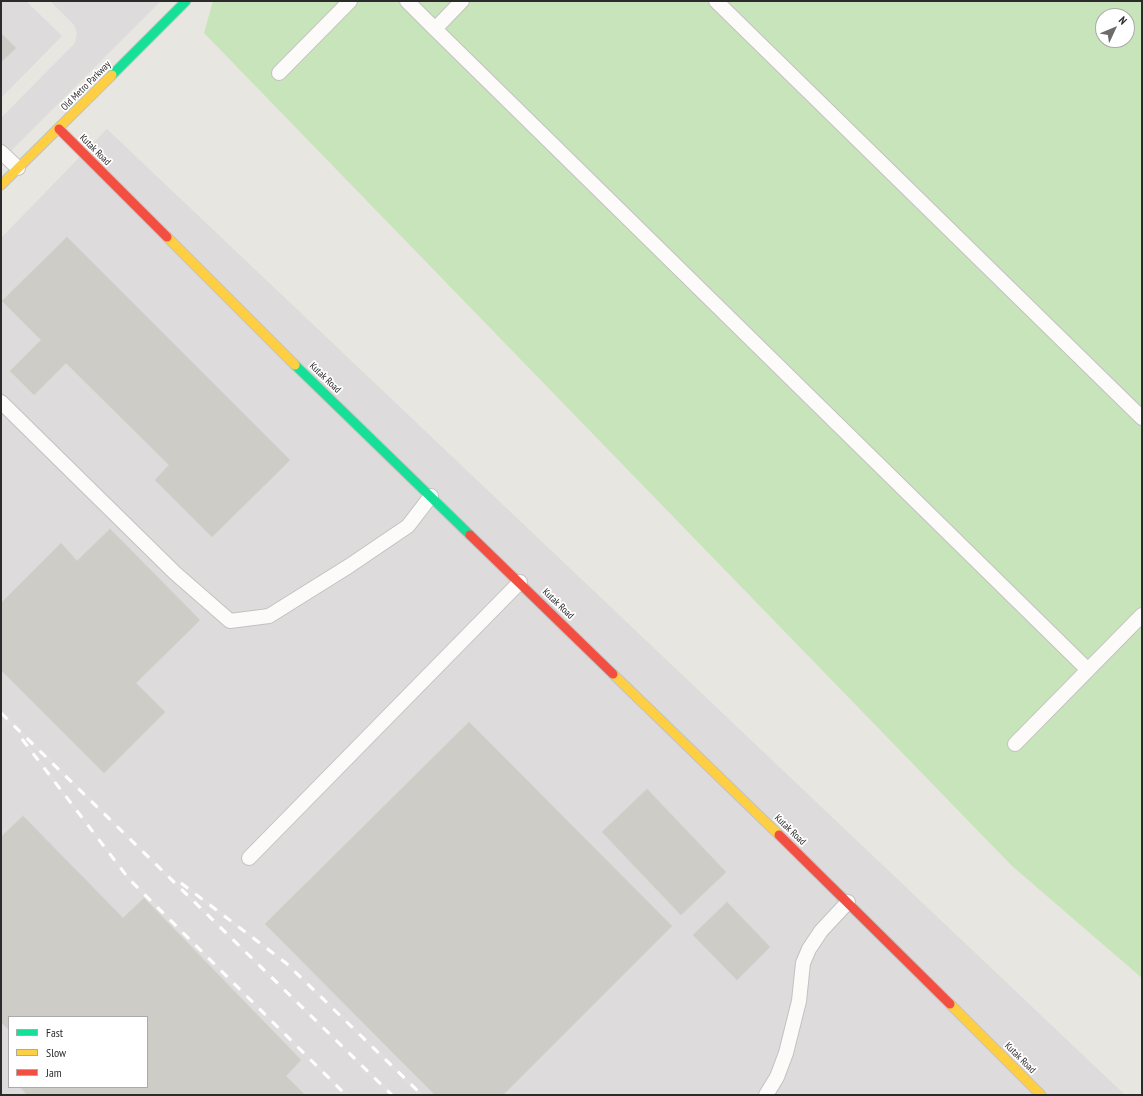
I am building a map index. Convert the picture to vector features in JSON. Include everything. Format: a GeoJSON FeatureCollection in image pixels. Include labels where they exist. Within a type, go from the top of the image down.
{"type":"FeatureCollection","features":[{"type":"Feature","properties":{"kind":"street","name":"Old Metro Parkway"},"geometry":{"type":"LineString","coordinates":[[1,185],[186,1]]}},
{"type":"Feature","properties":{"kind":"street","name":"Kutak Road"},"geometry":{"type":"LineString","coordinates":[[59,129],[250,321],[848,902],[1041,1095]]}},
{"type":"Feature","properties":{"kind":"lane"},"geometry":{"type":"LineString","coordinates":[[279,73],[350,1]]}},
{"type":"Feature","properties":{"kind":"lane"},"geometry":{"type":"LineString","coordinates":[[407,1],[1088,670]]}},
{"type":"Feature","properties":{"kind":"lane"},"geometry":{"type":"LineString","coordinates":[[435,29],[462,1]]}},
{"type":"Feature","properties":{"kind":"lane"},"geometry":{"type":"LineString","coordinates":[[716,1],[1142,418]]}},
{"type":"Feature","properties":{"kind":"lane"},"geometry":{"type":"LineString","coordinates":[[1,152],[18,168]]}},
{"type":"Feature","properties":{"kind":"lane"},"geometry":{"type":"LineString","coordinates":[[1,402],[176,573],[230,621],[269,616],[349,566],[408,526],[431,496]]}},
{"type":"Feature","properties":{"kind":"lane"},"geometry":{"type":"LineString","coordinates":[[248,858],[520,582]]}},
{"type":"Feature","properties":{"kind":"lane"},"geometry":{"type":"LineString","coordinates":[[1015,744],[1142,615]]}},
{"type":"Feature","properties":{"kind":"lane"},"geometry":{"type":"LineString","coordinates":[[766,1095],[777,1077],[786,1053],[799,1001],[803,963],[809,949],[821,931],[848,902]]}},
{"type":"Feature","properties":{"kind":"shaded area"},"geometry":{"type":"Polygon","coordinates":[[[1,1],[26,1],[62,36],[1,98],[1,1]]]}},
{"type":"Feature","properties":{"kind":"shaded area"},"geometry":{"type":"Polygon","coordinates":[[[50,1],[161,1],[1,161],[1,118],[75,43],[77,33],[74,25],[50,1]]]}},
{"type":"Feature","properties":{"kind":"shaded area"},"geometry":{"type":"Polygon","coordinates":[[[107,129],[1125,1095],[1,1095],[1,238],[107,129]]]}},
{"type":"Feature","properties":{"kind":"green space"},"geometry":{"type":"Polygon","coordinates":[[[213,1],[1142,1],[1142,978],[1012,866],[204,33],[213,1]]]}},
{"type":"Feature","properties":{"kind":"building"},"geometry":{"type":"Polygon","coordinates":[[[1,33],[16,48],[1,62],[1,33]]]}},
{"type":"Feature","properties":{"kind":"building"},"geometry":{"type":"Polygon","coordinates":[[[67,237],[290,460],[212,537],[155,480],[169,465],[66,363],[34,395],[10,371],[41,340],[2,301],[67,237]]]}},
{"type":"Feature","properties":{"kind":"building"},"geometry":{"type":"Polygon","coordinates":[[[110,529],[200,620],[136,683],[165,712],[104,773],[1,670],[1,603],[61,543],[77,561],[110,529]]]}},
{"type":"Feature","properties":{"kind":"building"},"geometry":{"type":"Polygon","coordinates":[[[469,722],[672,926],[503,1095],[435,1095],[265,924],[469,722]]]}},
{"type":"Feature","properties":{"kind":"building"},"geometry":{"type":"Polygon","coordinates":[[[647,789],[726,872],[681,915],[602,832],[647,789]]]}},
{"type":"Feature","properties":{"kind":"building"},"geometry":{"type":"Polygon","coordinates":[[[23,816],[123,918],[144,898],[301,1060],[286,1076],[305,1095],[27,1095],[21,1088],[148,1088],[148,1016],[8,1016],[8,1029],[1,1022],[1,837],[23,816]]]}},
{"type":"Feature","properties":{"kind":"building"},"geometry":{"type":"Polygon","coordinates":[[[727,902],[770,947],[737,980],[693,935],[727,902]]]}},
{"type":"Feature","properties":{"kind":"railway"},"geometry":{"type":"LineString","coordinates":[[1,713],[392,1095]]}},
{"type":"Feature","properties":{"kind":"railway"},"geometry":{"type":"LineString","coordinates":[[22,739],[129,879],[346,1095]]}},
{"type":"Feature","properties":{"kind":"railway"},"geometry":{"type":"LineString","coordinates":[[181,883],[286,963],[422,1095]]}},
{"type":"Feature","properties":{"kind":"traffic: fast"},"geometry":{"type":"LineString","coordinates":[[112,75],[186,1]]}},
{"type":"Feature","properties":{"kind":"traffic: fast"},"geometry":{"type":"LineString","coordinates":[[295,365],[470,535]]}},
{"type":"Feature","properties":{"kind":"traffic: slow"},"geometry":{"type":"LineString","coordinates":[[1,185],[112,75]]}},
{"type":"Feature","properties":{"kind":"traffic: slow"},"geometry":{"type":"LineString","coordinates":[[167,237],[295,365]]}},
{"type":"Feature","properties":{"kind":"traffic: slow"},"geometry":{"type":"LineString","coordinates":[[613,674],[779,835]]}},
{"type":"Feature","properties":{"kind":"traffic: slow"},"geometry":{"type":"LineString","coordinates":[[950,1004],[1041,1095]]}},
{"type":"Feature","properties":{"kind":"traffic: jam"},"geometry":{"type":"LineString","coordinates":[[59,129],[167,237]]}},
{"type":"Feature","properties":{"kind":"traffic: jam"},"geometry":{"type":"LineString","coordinates":[[470,535],[613,674]]}},
{"type":"Feature","properties":{"kind":"traffic: jam"},"geometry":{"type":"LineString","coordinates":[[779,835],[950,1004]]}}]}
